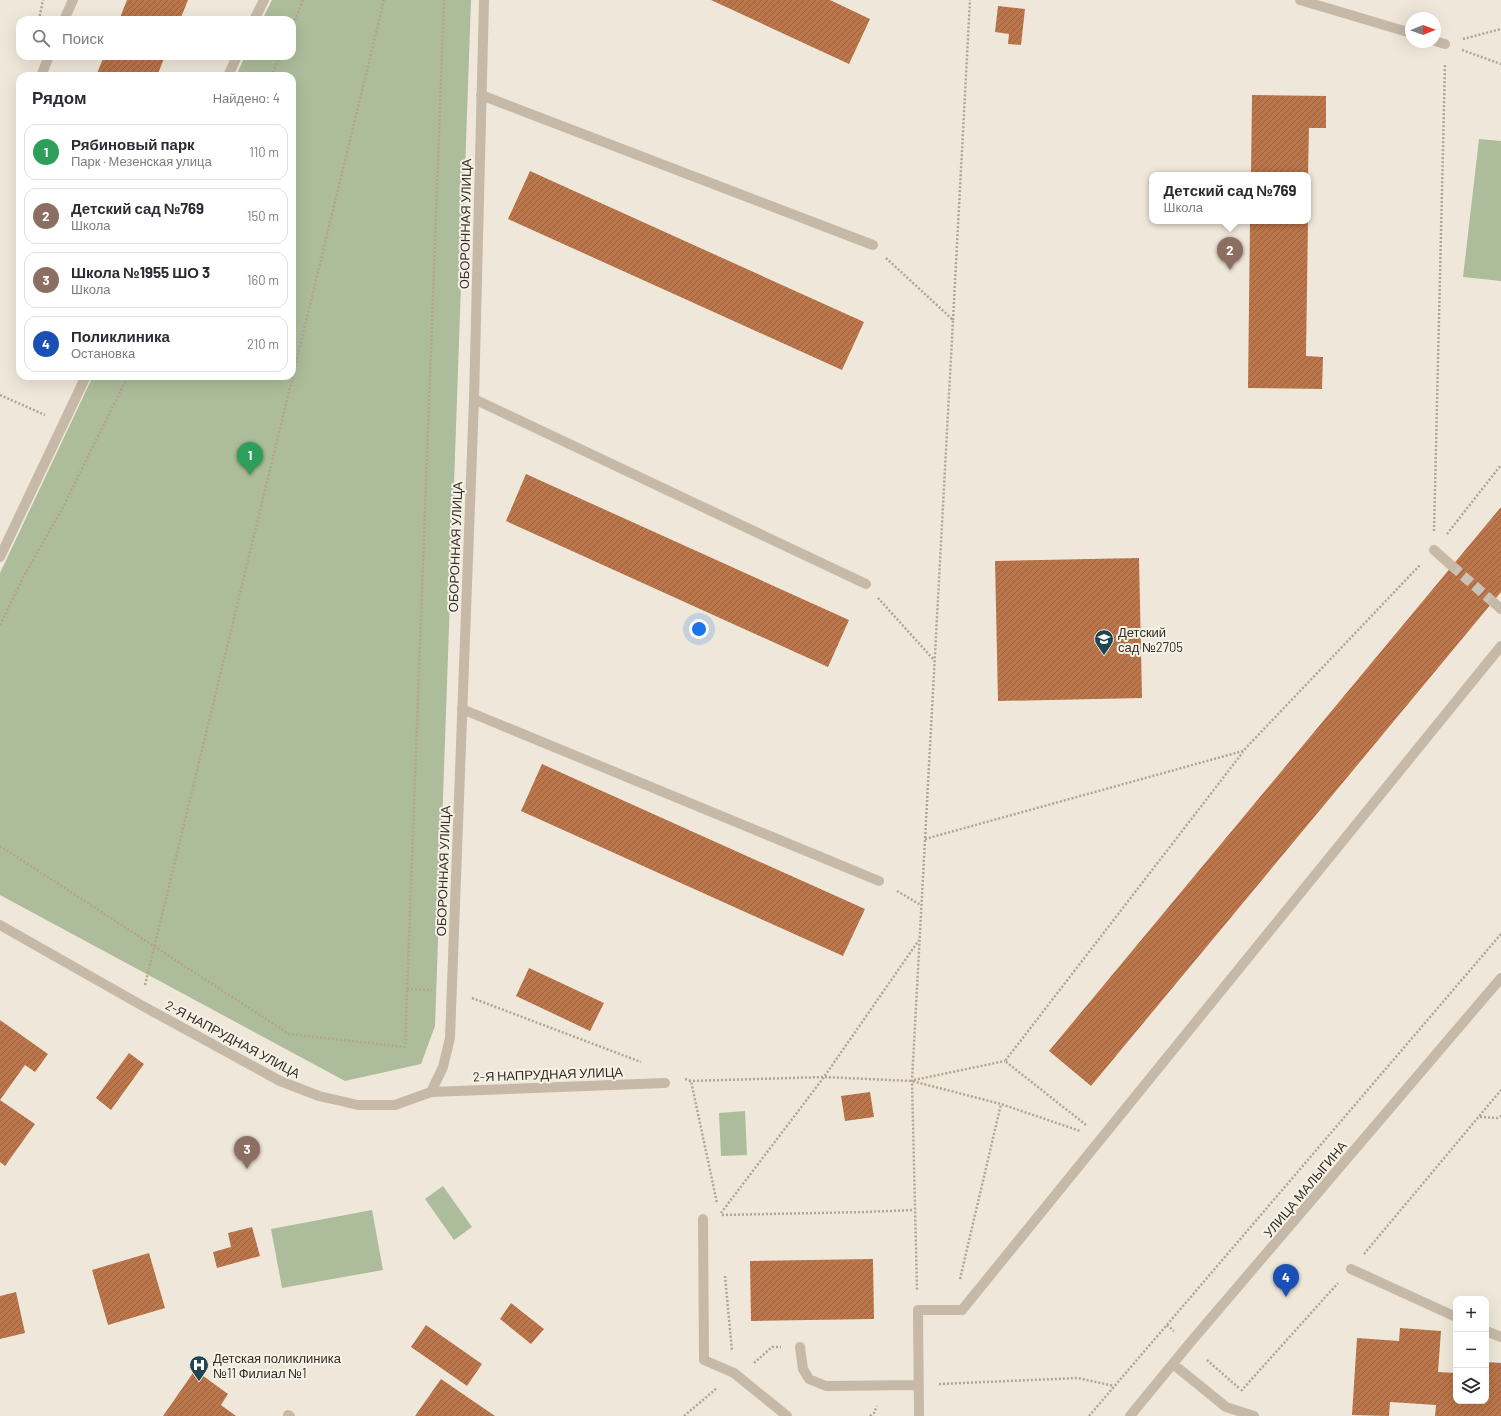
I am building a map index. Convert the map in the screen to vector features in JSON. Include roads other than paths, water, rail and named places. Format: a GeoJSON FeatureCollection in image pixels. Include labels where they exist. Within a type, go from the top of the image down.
{"type":"FeatureCollection","features":[{"type":"Feature","properties":{"kind":"street"},"geometry":{"type":"LineString","coordinates":[[66,16],[73,0]]}},
{"type":"Feature","properties":{"kind":"street"},"geometry":{"type":"LineString","coordinates":[[256,16],[264,0]]}},
{"type":"Feature","properties":{"kind":"street","name":"ОБОРОННАЯ УЛИЦА"},"geometry":{"type":"LineString","coordinates":[[430,1092],[443,1067],[450,1038],[474,399],[484,0]]}},
{"type":"Feature","properties":{"kind":"street"},"geometry":{"type":"LineString","coordinates":[[1300,0],[1405,31]]}},
{"type":"Feature","properties":{"kind":"street"},"geometry":{"type":"LineString","coordinates":[[42,72],[47,60]]}},
{"type":"Feature","properties":{"kind":"street"},"geometry":{"type":"LineString","coordinates":[[230,72],[235,60]]}},
{"type":"Feature","properties":{"kind":"street"},"geometry":{"type":"LineString","coordinates":[[481,95],[872,245]]}},
{"type":"Feature","properties":{"kind":"street"},"geometry":{"type":"LineString","coordinates":[[0,556],[84,380]]}},
{"type":"Feature","properties":{"kind":"street"},"geometry":{"type":"LineString","coordinates":[[474,399],[866,584]]}},
{"type":"Feature","properties":{"kind":"street"},"geometry":{"type":"LineString","coordinates":[[1434,550],[1452,566]]}},
{"type":"Feature","properties":{"kind":"street"},"geometry":{"type":"LineString","coordinates":[[1493,602],[1501,609]]}},
{"type":"Feature","properties":{"kind":"street"},"geometry":{"type":"LineString","coordinates":[[919,1416],[918,1310],[962,1310],[1501,646]]}},
{"type":"Feature","properties":{"kind":"street"},"geometry":{"type":"LineString","coordinates":[[462,709],[879,881]]}},
{"type":"Feature","properties":{"kind":"street","name":"2-Я НАПРУДНАЯ УЛИЦА"},"geometry":{"type":"LineString","coordinates":[[0,925],[141,1005],[280,1081],[319,1096],[358,1106],[395,1105],[430,1092],[664,1082]]}},
{"type":"Feature","properties":{"kind":"street","name":"УЛИЦА МАЛЫГИНА"},"geometry":{"type":"LineString","coordinates":[[1130,1416],[1501,978]]}},
{"type":"Feature","properties":{"kind":"street"},"geometry":{"type":"LineString","coordinates":[[703,1219],[704,1360],[734,1373],[787,1416]]}},
{"type":"Feature","properties":{"kind":"street"},"geometry":{"type":"LineString","coordinates":[[1351,1269],[1453,1316]]}},
{"type":"Feature","properties":{"kind":"street"},"geometry":{"type":"LineString","coordinates":[[1488,1332],[1501,1337]]}},
{"type":"Feature","properties":{"kind":"street"},"geometry":{"type":"LineString","coordinates":[[800,1347],[803,1369],[809,1379],[826,1386],[918,1385]]}},
{"type":"Feature","properties":{"kind":"street"},"geometry":{"type":"LineString","coordinates":[[1173,1364],[1226,1407],[1254,1416]]}},
{"type":"Feature","properties":{"kind":"tunnel"},"geometry":{"type":"LineString","coordinates":[[1452,566],[1493,602]]}},
{"type":"Feature","properties":{"kind":"place","name":"Детский сад №769"},"geometry":{"type":"Point","coordinates":[1230,270]}},
{"type":"Feature","properties":{"kind":"place","name":"Рябиновый парк"},"geometry":{"type":"Point","coordinates":[250,475]}},
{"type":"Feature","properties":{"kind":"place","name":"Детский сад №2705"},"geometry":{"type":"Point","coordinates":[1104,656]}},
{"type":"Feature","properties":{"kind":"place","name":"Школа №1955 ШО 3"},"geometry":{"type":"Point","coordinates":[247,1169]}},
{"type":"Feature","properties":{"kind":"place","name":"Поликлиника"},"geometry":{"type":"Point","coordinates":[1286,1297]}},
{"type":"Feature","properties":{"kind":"place","name":"Детская поликлиника №11 Филиал №1"},"geometry":{"type":"Point","coordinates":[199,1382]}}]}
